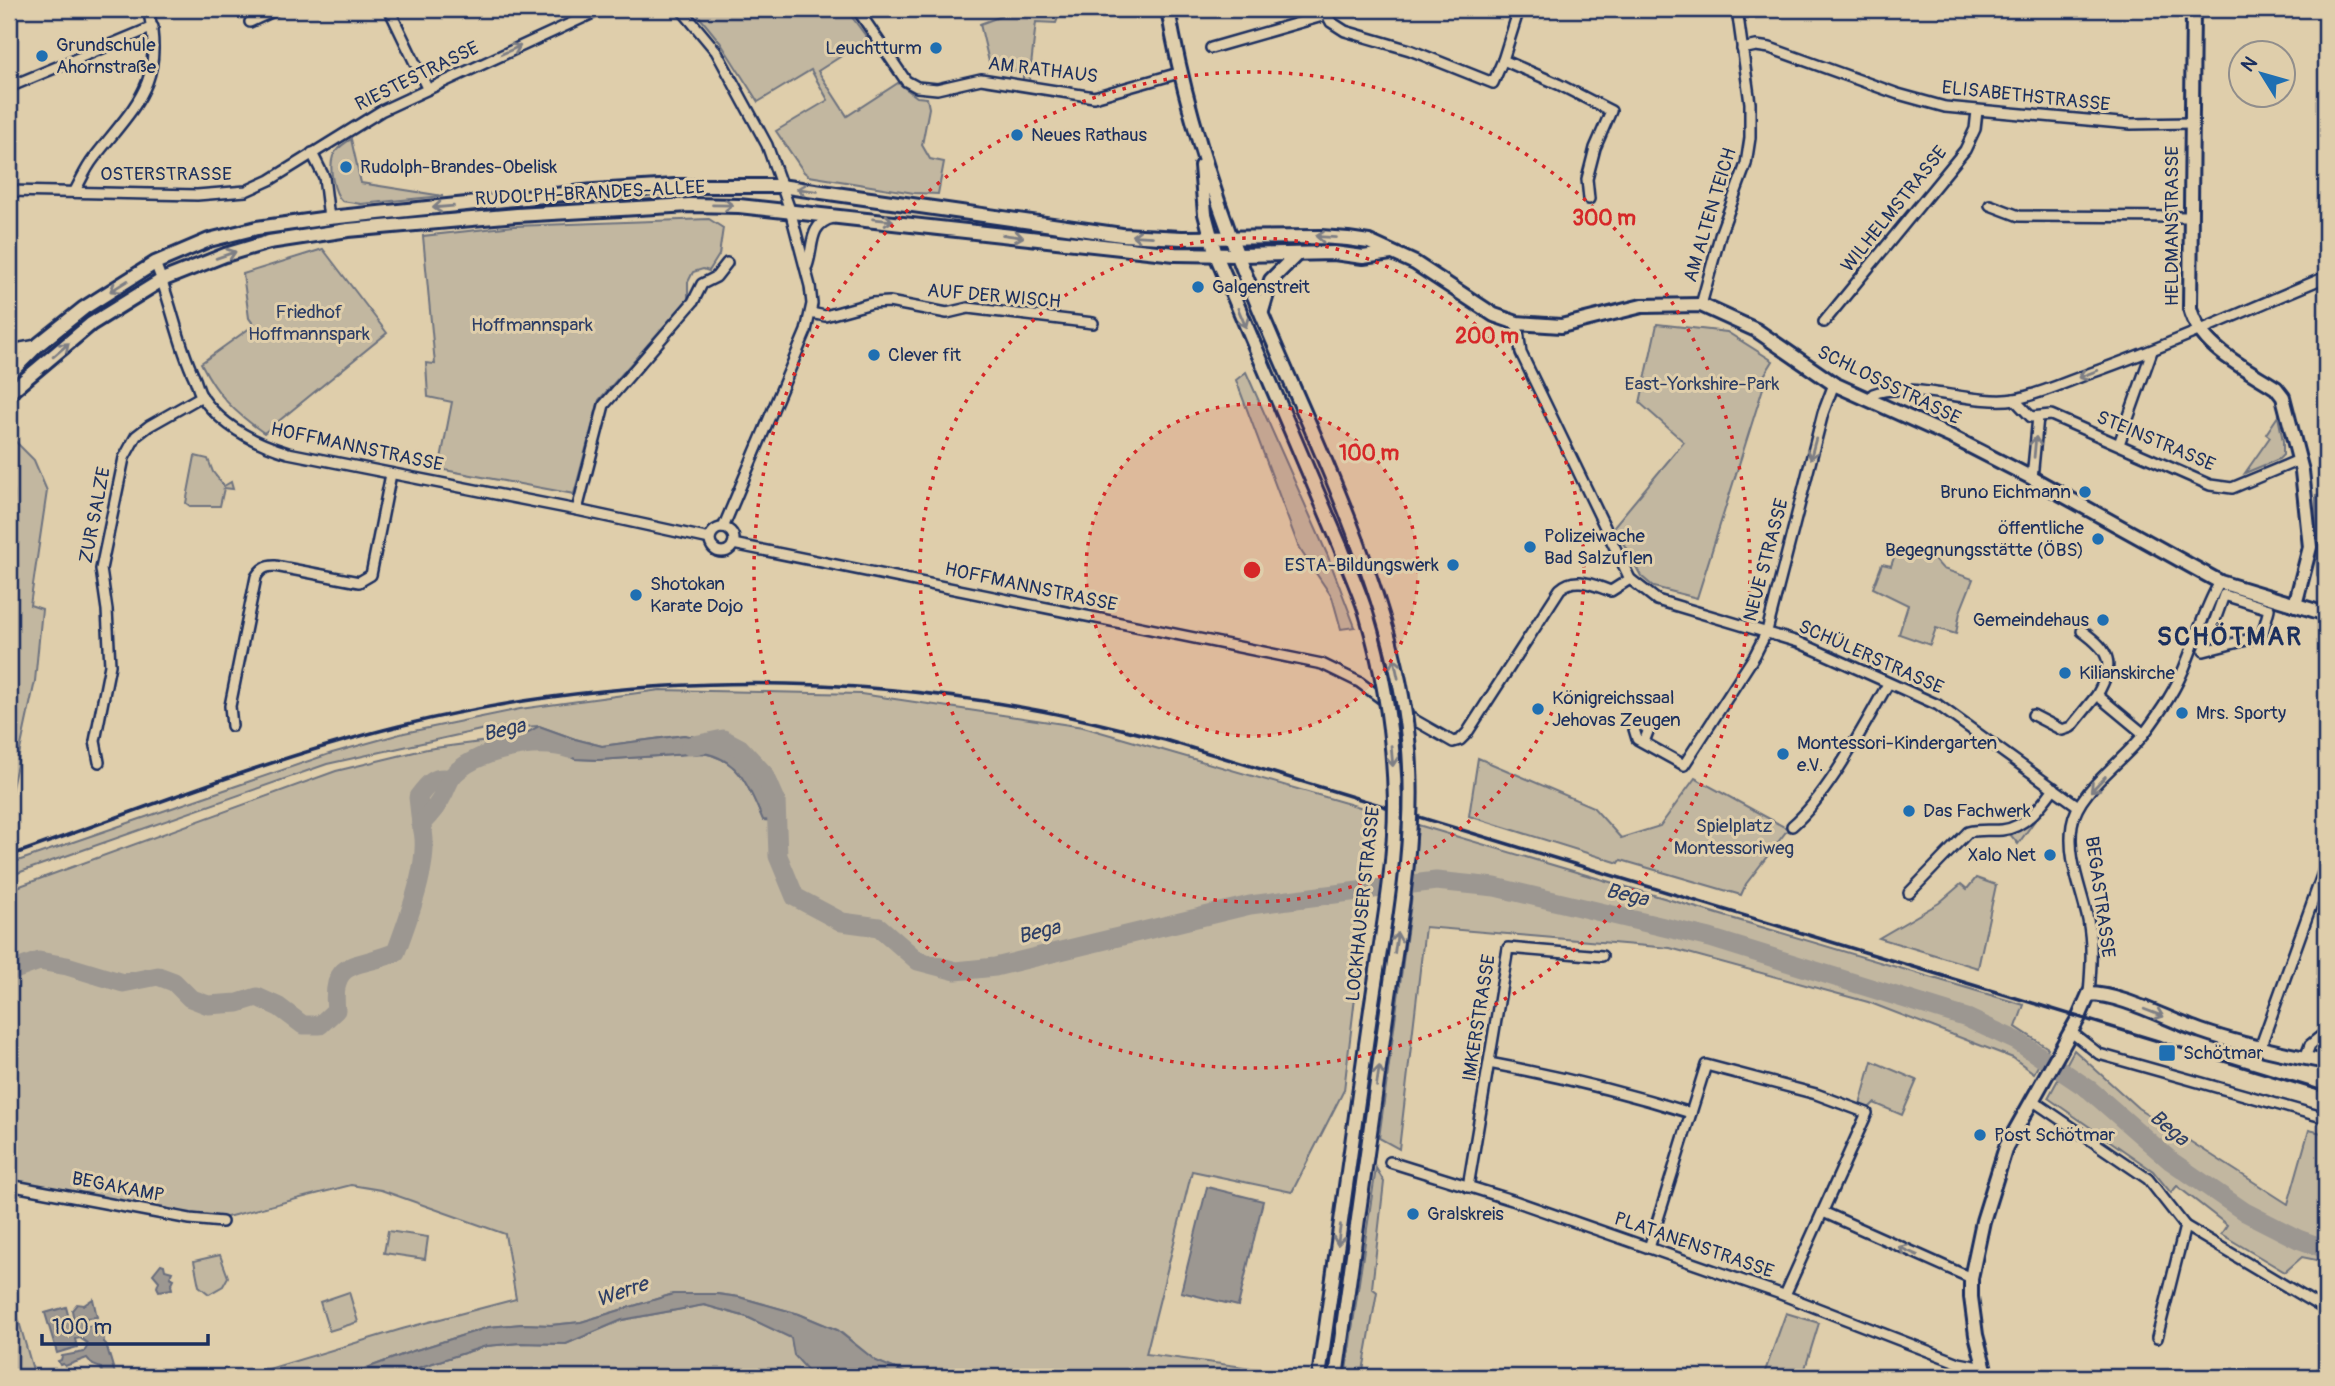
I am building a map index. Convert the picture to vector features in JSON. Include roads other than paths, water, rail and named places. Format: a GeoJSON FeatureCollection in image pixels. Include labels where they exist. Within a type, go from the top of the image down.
{"type":"FeatureCollection","features":[{"type":"Feature","properties":{"kind":"main road"},"geometry":{"type":"LineString","coordinates":[[1168,9],[1180,73],[1201,150]]}},
{"type":"Feature","properties":{"kind":"main road","name":"HELDMANSTRASSE"},"geometry":{"type":"LineString","coordinates":[[2193,9],[2190,308],[2199,331],[2223,354],[2276,388],[2283,397],[2299,460],[2311,547],[2295,605]]}},
{"type":"Feature","properties":{"kind":"main road","name":"LOCKHAUSER STRASSE"},"geometry":{"type":"LineString","coordinates":[[1201,150],[1238,256],[1357,541],[1390,638],[1406,718],[1410,767],[1407,854],[1336,1371]]}},
{"type":"Feature","properties":{"kind":"main road","name":"LOCKHAUSER STRASSE"},"geometry":{"type":"LineString","coordinates":[[1201,150],[1202,197],[1210,238],[1365,610],[1379,661],[1388,710],[1395,803],[1392,850],[1319,1377]]}},
{"type":"Feature","properties":{"kind":"main road","name":"RUDOLPH-BRANDES-ALLEE"},"geometry":{"type":"LineString","coordinates":[[9,374],[38,344],[84,308],[155,263],[209,240],[257,228],[329,218],[594,191],[675,186],[780,186],[1122,235],[1210,238]]}},
{"type":"Feature","properties":{"kind":"main road","name":"RUDOLPH-BRANDES-ALLEE"},"geometry":{"type":"LineString","coordinates":[[9,393],[91,324],[162,280],[225,255],[269,242],[348,230],[517,215],[691,205],[790,210],[1076,244],[1175,254],[1216,255]]}},
{"type":"Feature","properties":{"kind":"main road","name":"SCHLOSSSTRASSE"},"geometry":{"type":"LineString","coordinates":[[1210,238],[1321,237],[1369,242],[1426,269],[1494,315],[1517,323],[1562,326],[1642,306],[1701,305],[1756,330],[1834,384],[1954,438],[2032,478],[2220,582],[2326,614]]}},
{"type":"Feature","properties":{"kind":"main road","name":"SCHLOSSSTRASSE"},"geometry":{"type":"LineString","coordinates":[[1216,255],[1334,253],[1363,257],[1391,253]]}},
{"type":"Feature","properties":{"kind":"main road"},"geometry":{"type":"LineString","coordinates":[[1262,312],[1272,281],[1297,254]]}},
{"type":"Feature","properties":{"kind":"main road"},"geometry":{"type":"LineString","coordinates":[[2089,994],[2118,999],[2203,1032],[2326,1062]]}},
{"type":"Feature","properties":{"kind":"main road","name":"BEGASTRASSE"},"geometry":{"type":"LineString","coordinates":[[1986,1373],[1976,1335],[1971,1278],[1996,1176],[2006,1147],[2089,994]]}},
{"type":"Feature","properties":{"kind":"street"},"geometry":{"type":"LineString","coordinates":[[75,191],[92,160],[143,96],[152,64],[153,27],[148,9]]}},
{"type":"Feature","properties":{"kind":"street"},"geometry":{"type":"LineString","coordinates":[[250,22],[278,9]]}},
{"type":"Feature","properties":{"kind":"street"},"geometry":{"type":"LineString","coordinates":[[389,9],[427,88]]}},
{"type":"Feature","properties":{"kind":"street","name":"RIESTESTRASSE"},"geometry":{"type":"LineString","coordinates":[[312,153],[381,111],[427,88],[602,9]]}},
{"type":"Feature","properties":{"kind":"street"},"geometry":{"type":"LineString","coordinates":[[681,9],[716,51],[767,145],[790,210],[810,286],[811,313],[784,388],[723,528]]}},
{"type":"Feature","properties":{"kind":"street","name":"AM RATHAUS"},"geometry":{"type":"LineString","coordinates":[[857,9],[906,81],[917,87],[937,89],[981,79],[1094,97],[1180,73]]}},
{"type":"Feature","properties":{"kind":"street"},"geometry":{"type":"LineString","coordinates":[[1211,48],[1319,17],[1330,11],[1331,22],[1345,31],[1410,50],[1493,83],[1519,9]]}},
{"type":"Feature","properties":{"kind":"street","name":"AM ALTEN TEICH"},"geometry":{"type":"LineString","coordinates":[[1701,305],[1721,232],[1746,164],[1750,103],[1737,9]]}},
{"type":"Feature","properties":{"kind":"street"},"geometry":{"type":"LineString","coordinates":[[9,87],[153,27]]}},
{"type":"Feature","properties":{"kind":"street","name":"ELISABETHSTRASSE"},"geometry":{"type":"LineString","coordinates":[[1742,49],[1756,46],[1770,48],[1929,104],[1977,111],[2131,124],[2191,123]]}},
{"type":"Feature","properties":{"kind":"street"},"geometry":{"type":"LineString","coordinates":[[1503,60],[1611,111],[1592,159],[1587,179],[1589,198]]}},
{"type":"Feature","properties":{"kind":"street","name":"WILHELMSTRASSE"},"geometry":{"type":"LineString","coordinates":[[1824,322],[1965,150],[1975,129],[1977,111]]}},
{"type":"Feature","properties":{"kind":"street"},"geometry":{"type":"LineString","coordinates":[[312,153],[324,177],[329,218]]}},
{"type":"Feature","properties":{"kind":"street","name":"OSTERSTRASSE"},"geometry":{"type":"LineString","coordinates":[[9,191],[197,195],[246,191],[270,180],[312,153]]}},
{"type":"Feature","properties":{"kind":"street"},"geometry":{"type":"LineString","coordinates":[[1990,205],[2019,216],[2190,217]]}},
{"type":"Feature","properties":{"kind":"street"},"geometry":{"type":"LineString","coordinates":[[807,268],[811,256],[811,239],[816,228],[825,220],[838,215]]}},
{"type":"Feature","properties":{"kind":"street","name":"HOFFMANNSTRASSE"},"geometry":{"type":"LineString","coordinates":[[155,263],[187,362],[202,396],[222,419],[267,447],[710,539]]}},
{"type":"Feature","properties":{"kind":"street"},"geometry":{"type":"LineString","coordinates":[[578,510],[604,405],[693,302],[702,284],[716,277],[727,263]]}},
{"type":"Feature","properties":{"kind":"street"},"geometry":{"type":"LineString","coordinates":[[1870,401],[1873,394],[1882,391],[2014,400],[2152,351],[2326,277]]}},
{"type":"Feature","properties":{"kind":"street","name":"AUF DER WISCH"},"geometry":{"type":"LineString","coordinates":[[811,313],[825,316],[872,303],[889,302],[947,313],[968,308],[1093,323]]}},
{"type":"Feature","properties":{"kind":"street","name":"SCHÜLERSTRASSE"},"geometry":{"type":"LineString","coordinates":[[1517,323],[1521,354],[1630,579],[1657,600],[1798,642],[1938,705],[2078,806]]}},
{"type":"Feature","properties":{"kind":"street"},"geometry":{"type":"LineString","coordinates":[[9,359],[21,348],[38,344]]}},
{"type":"Feature","properties":{"kind":"street"},"geometry":{"type":"LineString","coordinates":[[2119,444],[2152,351]]}},
{"type":"Feature","properties":{"kind":"street","name":"NEUE STRASSE"},"geometry":{"type":"LineString","coordinates":[[1644,742],[1684,765],[1755,655],[1767,631],[1820,425],[1834,384]]}},
{"type":"Feature","properties":{"kind":"street","name":"ZUR SALZE"},"geometry":{"type":"LineString","coordinates":[[99,762],[95,741],[110,666],[107,610],[101,569],[124,458],[136,436],[142,431],[202,396]]}},
{"type":"Feature","properties":{"kind":"street","name":"STEINSTRASSE"},"geometry":{"type":"LineString","coordinates":[[2014,400],[2031,417],[2051,415],[2210,485],[2232,488],[2299,460]]}},
{"type":"Feature","properties":{"kind":"street"},"geometry":{"type":"LineString","coordinates":[[2032,478],[2038,417]]}},
{"type":"Feature","properties":{"kind":"street"},"geometry":{"type":"LineString","coordinates":[[232,726],[230,706],[256,577],[261,569],[268,566],[359,582],[371,575],[391,474]]}},
{"type":"Feature","properties":{"kind":"street"},"geometry":{"type":"LineString","coordinates":[[723,528],[732,533],[733,544],[728,550],[720,552],[713,548],[710,539],[714,531],[723,528]]}},
{"type":"Feature","properties":{"kind":"street","name":"HOFFMANNSTRASSE"},"geometry":{"type":"LineString","coordinates":[[733,544],[1322,664],[1359,682],[1381,700],[1453,742],[1460,740],[1490,699],[1560,589],[1568,582],[1578,581],[1611,591],[1630,579]]}},
{"type":"Feature","properties":{"kind":"street"},"geometry":{"type":"LineString","coordinates":[[2078,806],[2129,754],[2174,690],[2208,602],[2220,582]]}},
{"type":"Feature","properties":{"kind":"street"},"geometry":{"type":"LineString","coordinates":[[2224,595],[2269,609],[2262,636],[2204,652],[2224,595]]}},
{"type":"Feature","properties":{"kind":"street"},"geometry":{"type":"LineString","coordinates":[[2033,715],[2062,730],[2071,727],[2097,695],[2108,676],[2109,665],[2105,652],[2082,631]]}},
{"type":"Feature","properties":{"kind":"street"},"geometry":{"type":"LineString","coordinates":[[1792,826],[1802,817],[1845,756],[1888,684]]}},
{"type":"Feature","properties":{"kind":"street"},"geometry":{"type":"LineString","coordinates":[[2097,695],[2144,734]]}},
{"type":"Feature","properties":{"kind":"street"},"geometry":{"type":"LineString","coordinates":[[1909,892],[1968,832],[2014,827],[2041,807],[2054,788]]}},
{"type":"Feature","properties":{"kind":"street","name":"BEGASTRASSE"},"geometry":{"type":"LineString","coordinates":[[2078,806],[2073,822],[2071,849],[2091,935],[2089,994]]}},
{"type":"Feature","properties":{"kind":"street"},"geometry":{"type":"LineString","coordinates":[[2260,1048],[2326,864]]}},
{"type":"Feature","properties":{"kind":"street","name":"IMKERSTRASSE"},"geometry":{"type":"LineString","coordinates":[[1468,1187],[1508,948],[1602,956]]}},
{"type":"Feature","properties":{"kind":"street"},"geometry":{"type":"LineString","coordinates":[[2070,1032],[2099,1054],[2326,1118]]}},
{"type":"Feature","properties":{"kind":"street"},"geometry":{"type":"LineString","coordinates":[[2305,1058],[2310,1045],[2326,1032]]}},
{"type":"Feature","properties":{"kind":"street"},"geometry":{"type":"LineString","coordinates":[[1489,1063],[1562,1076],[1636,1095],[1690,1113]]}},
{"type":"Feature","properties":{"kind":"street"},"geometry":{"type":"LineString","coordinates":[[1649,1248],[1706,1065],[1816,1094],[1867,1112],[1785,1296]]}},
{"type":"Feature","properties":{"kind":"street"},"geometry":{"type":"LineString","coordinates":[[2032,1100],[2148,1179],[2185,1226],[2326,1310]]}},
{"type":"Feature","properties":{"kind":"street","name":"PLATANENSTRASSE"},"geometry":{"type":"LineString","coordinates":[[1390,1162],[1512,1200],[1785,1296],[1986,1373]]}},
{"type":"Feature","properties":{"kind":"street","name":"BEGAKAMP"},"geometry":{"type":"LineString","coordinates":[[9,1185],[190,1219],[222,1222]]}},
{"type":"Feature","properties":{"kind":"street"},"geometry":{"type":"LineString","coordinates":[[1823,1212],[1971,1278]]}},
{"type":"Feature","properties":{"kind":"street"},"geometry":{"type":"LineString","coordinates":[[2157,1338],[2185,1226]]}},
{"type":"Feature","properties":{"kind":"waterway","name":"Bega"},"geometry":{"type":"LineString","coordinates":[[690,746],[723,739],[740,748],[765,775],[776,800],[778,856],[795,897],[842,922],[879,927],[918,961],[956,971],[995,967],[1250,905],[1436,881],[1495,887],[1710,938],[1967,1018],[2017,1041],[2090,1090],[2171,1161],[2245,1212],[2298,1239],[2326,1249]]}},
{"type":"Feature","properties":{"kind":"waterway","name":"Bega"},"geometry":{"type":"LineString","coordinates":[[9,972],[39,961],[67,966],[123,983],[158,976],[174,982],[190,998],[208,1005],[238,1003],[257,997],[279,1007],[303,1025],[320,1025],[336,1010],[335,993],[343,972],[350,967],[396,952],[422,870],[424,837],[421,824],[439,802],[451,778],[474,760],[506,749],[541,745],[569,749]]}},
{"type":"Feature","properties":{"kind":"waterway"},"geometry":{"type":"LineString","coordinates":[[421,824],[418,797],[435,780],[450,779]]}},
{"type":"Feature","properties":{"kind":"railway"},"geometry":{"type":"LineString","coordinates":[[9,856],[202,786],[300,754],[399,726],[476,709],[553,697],[708,684],[787,684],[942,695],[1057,714],[1165,740],[2326,1092]]}},
{"type":"Feature","properties":{"kind":"place","name":"Leuchtturm"},"geometry":{"type":"Point","coordinates":[936,48]}},
{"type":"Feature","properties":{"kind":"place","name":"Grundschule Ahornstraße"},"geometry":{"type":"Point","coordinates":[42,56]}},
{"type":"Feature","properties":{"kind":"place","name":"Neues Rathaus"},"geometry":{"type":"Point","coordinates":[1017,135]}},
{"type":"Feature","properties":{"kind":"place","name":"Rudolph-Brandes-Obelisk"},"geometry":{"type":"Point","coordinates":[346,167]}},
{"type":"Feature","properties":{"kind":"place","name":"Galgenstreit"},"geometry":{"type":"Point","coordinates":[1198,287]}},
{"type":"Feature","properties":{"kind":"place","name":"Clever fit"},"geometry":{"type":"Point","coordinates":[874,355]}},
{"type":"Feature","properties":{"kind":"place","name":"Bruno Eichmann"},"geometry":{"type":"Point","coordinates":[2085,492]}},
{"type":"Feature","properties":{"kind":"place","name":"öffentliche Begegnungsstätte (ÖBS)"},"geometry":{"type":"Point","coordinates":[2098,539]}},
{"type":"Feature","properties":{"kind":"place","name":"Polizeiwache Bad Salzuflen"},"geometry":{"type":"Point","coordinates":[1530,547]}},
{"type":"Feature","properties":{"kind":"place","name":"ESTA-Bildungswerk"},"geometry":{"type":"Point","coordinates":[1453,565]}},
{"type":"Feature","properties":{"kind":"place","name":"Shotokan Karate Dojo"},"geometry":{"type":"Point","coordinates":[636,595]}},
{"type":"Feature","properties":{"kind":"place","name":"Gemeindehaus"},"geometry":{"type":"Point","coordinates":[2103,620]}},
{"type":"Feature","properties":{"kind":"place","name":"Kilianskirche"},"geometry":{"type":"Point","coordinates":[2065,673]}},
{"type":"Feature","properties":{"kind":"place","name":"Königreichssaal Jehovas Zeugen"},"geometry":{"type":"Point","coordinates":[1538,709]}},
{"type":"Feature","properties":{"kind":"place","name":"Mrs. Sporty"},"geometry":{"type":"Point","coordinates":[2182,713]}},
{"type":"Feature","properties":{"kind":"place","name":"Montessori-Kindergarten e.V."},"geometry":{"type":"Point","coordinates":[1783,754]}},
{"type":"Feature","properties":{"kind":"place","name":"Das Fachwerk"},"geometry":{"type":"Point","coordinates":[1909,811]}},
{"type":"Feature","properties":{"kind":"place","name":"Xalo Net"},"geometry":{"type":"Point","coordinates":[2050,855]}},
{"type":"Feature","properties":{"kind":"place","name":"Schötmar"},"geometry":{"type":"Point","coordinates":[2167,1053]}},
{"type":"Feature","properties":{"kind":"place","name":"Post Schötmar"},"geometry":{"type":"Point","coordinates":[1980,1135]}},
{"type":"Feature","properties":{"kind":"place","name":"Gralskreis"},"geometry":{"type":"Point","coordinates":[1413,1214]}},
{"type":"Feature","properties":{"kind":"district","name":"SCHÖTMAR"},"geometry":{"type":"Point","coordinates":[2230,637]}},
{"type":"Feature","properties":{"kind":"park label","name":"Friedhof Hoffmannspark"},"geometry":{"type":"Point","coordinates":[309,323]}},
{"type":"Feature","properties":{"kind":"park label","name":"Hoffmannspark"},"geometry":{"type":"Point","coordinates":[532,325]}},
{"type":"Feature","properties":{"kind":"park label","name":"East-Yorkshire-Park"},"geometry":{"type":"Point","coordinates":[1702,384]}},
{"type":"Feature","properties":{"kind":"park label","name":"Spielplatz Montessoriweg"},"geometry":{"type":"Point","coordinates":[1734,837]}},
{"type":"Feature","properties":{"kind":"water label","name":"Werre"},"geometry":{"type":"Point","coordinates":[622,1292]}}]}
